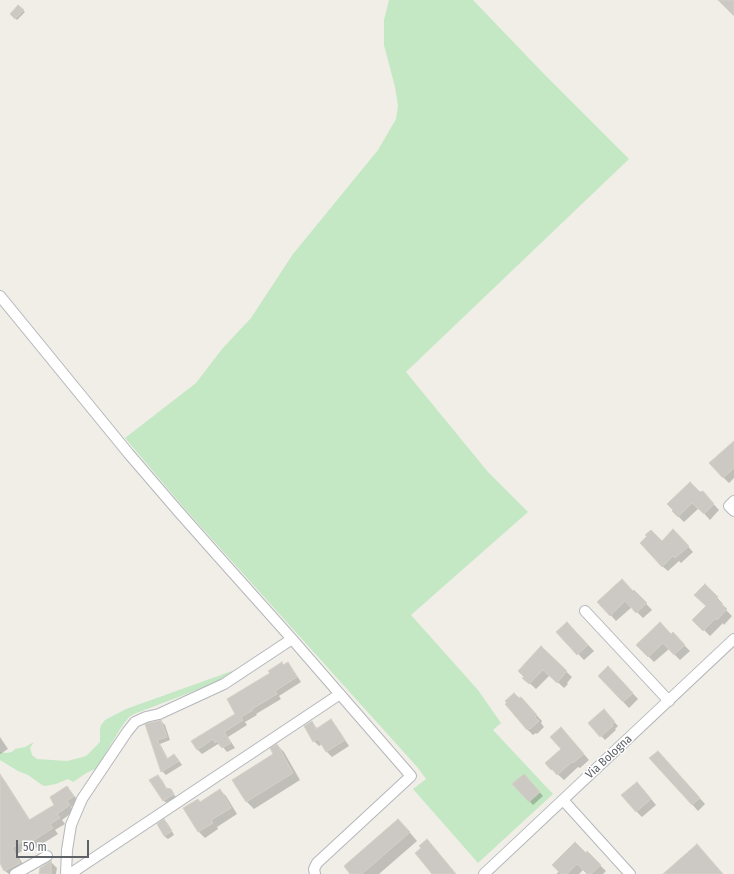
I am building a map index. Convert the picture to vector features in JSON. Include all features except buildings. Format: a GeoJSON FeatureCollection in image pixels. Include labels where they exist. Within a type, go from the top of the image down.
{"type":"FeatureCollection","features":[{"type":"Feature","properties":{"kind":"street"},"geometry":{"type":"LineString","coordinates":[[0,296],[129,454],[411,776],[317,863],[314,869],[315,874]]}},
{"type":"Feature","properties":{"kind":"street"},"geometry":{"type":"LineString","coordinates":[[734,501],[729,506],[734,511]]}},
{"type":"Feature","properties":{"kind":"street"},"geometry":{"type":"LineString","coordinates":[[585,611],[669,701]]}},
{"type":"Feature","properties":{"kind":"street"},"geometry":{"type":"LineString","coordinates":[[66,874],[67,850],[71,825],[82,799],[126,732],[135,722],[146,717],[159,714],[224,684],[292,639]]}},
{"type":"Feature","properties":{"kind":"street","name":"Via Bologna"},"geometry":{"type":"LineString","coordinates":[[484,874],[734,639]]}},
{"type":"Feature","properties":{"kind":"street"},"geometry":{"type":"LineString","coordinates":[[70,874],[340,694]]}},
{"type":"Feature","properties":{"kind":"street"},"geometry":{"type":"LineString","coordinates":[[562,800],[630,874]]}},
{"type":"Feature","properties":{"kind":"street"},"geometry":{"type":"LineString","coordinates":[[15,874],[47,856]]}},
{"type":"Feature","properties":{"kind":"green space"},"geometry":{"type":"Polygon","coordinates":[[[389,0],[473,0],[629,159],[406,372],[488,472],[528,512],[411,615],[478,690],[501,723],[493,730],[553,794],[478,863],[413,789],[426,779],[418,768],[184,508],[125,438],[196,383],[222,349],[251,318],[293,254],[378,150],[396,119],[398,106],[395,87],[384,45],[384,20],[389,0]]]}},
{"type":"Feature","properties":{"kind":"green space"},"geometry":{"type":"Polygon","coordinates":[[[232,671],[233,673],[223,680],[129,717],[120,729],[97,768],[73,782],[68,779],[56,784],[45,786],[0,760],[0,752],[12,752],[15,749],[25,747],[34,742],[30,748],[32,755],[37,759],[67,761],[86,756],[100,742],[100,729],[105,720],[126,709],[232,671]]]}}]}
